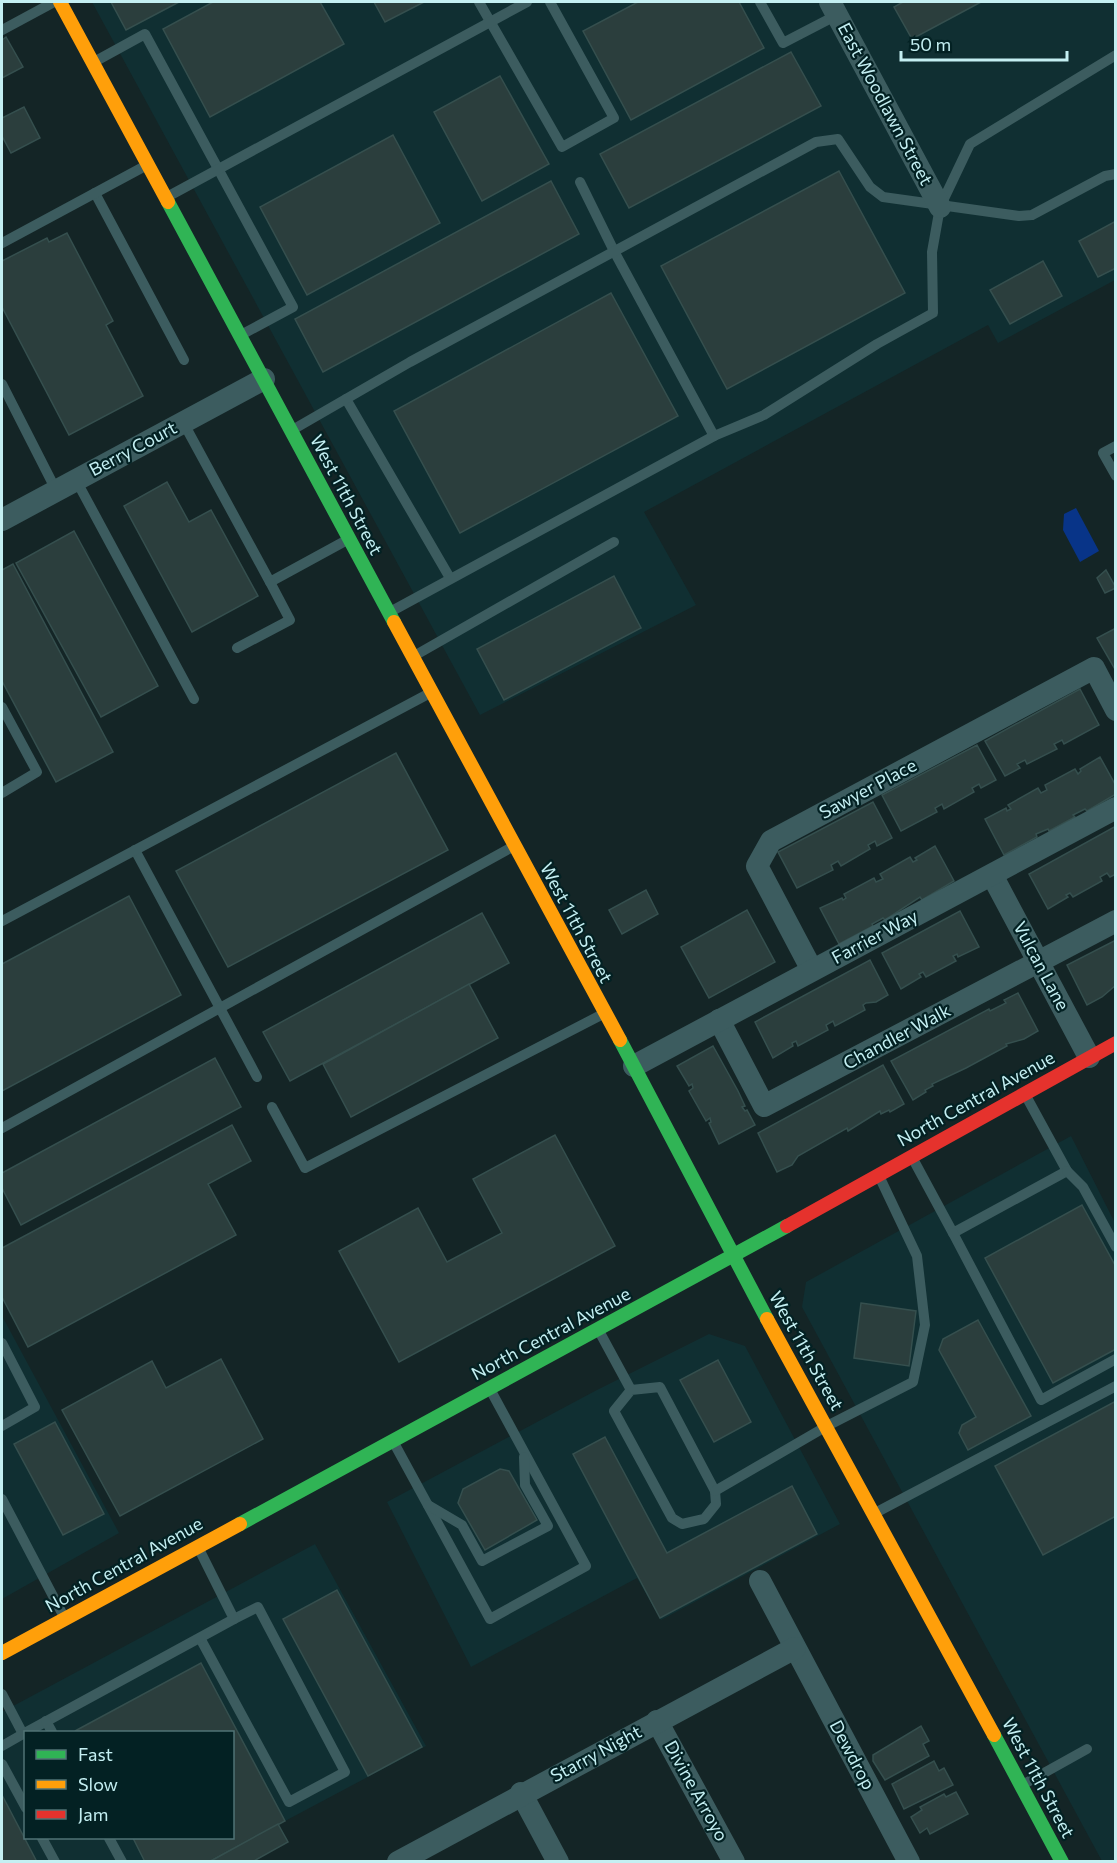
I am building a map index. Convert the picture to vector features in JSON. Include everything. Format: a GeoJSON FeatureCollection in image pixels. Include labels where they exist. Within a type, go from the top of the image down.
{"type":"FeatureCollection","features":[{"type":"Feature","properties":{"kind":"street","name":"West 11th Street"},"geometry":{"type":"LineString","coordinates":[[60,2],[350,538],[411,658],[634,1066],[732,1256],[875,1512],[1062,1862]]}},
{"type":"Feature","properties":{"kind":"street","name":"East Woodlawn Street"},"geometry":{"type":"LineString","coordinates":[[834,8],[940,207]]}},
{"type":"Feature","properties":{"kind":"street","name":"Berry Court"},"geometry":{"type":"LineString","coordinates":[[2,520],[264,380]]}},
{"type":"Feature","properties":{"kind":"street","name":"Sawyer Place"},"geometry":{"type":"LineString","coordinates":[[812,970],[757,866],[771,841],[1094,668],[1116,710]]}},
{"type":"Feature","properties":{"kind":"street","name":"Farrier Way"},"geometry":{"type":"LineString","coordinates":[[634,1066],[1116,808]]}},
{"type":"Feature","properties":{"kind":"street","name":"Vulcan Lane"},"geometry":{"type":"LineString","coordinates":[[992,875],[1089,1057]]}},
{"type":"Feature","properties":{"kind":"street","name":"Chandler Walk"},"geometry":{"type":"LineString","coordinates":[[718,1020],[764,1106],[1116,921]]}},
{"type":"Feature","properties":{"kind":"street","name":"North Central Avenue"},"geometry":{"type":"LineString","coordinates":[[2,1653],[732,1256],[1089,1057],[1114,1049]]}},
{"type":"Feature","properties":{"kind":"street","name":"Dewdrop"},"geometry":{"type":"LineString","coordinates":[[760,1581],[909,1862]]}},
{"type":"Feature","properties":{"kind":"street","name":"Starry Night"},"geometry":{"type":"LineString","coordinates":[[398,1862],[521,1793],[795,1648]]}},
{"type":"Feature","properties":{"kind":"street","name":"Divine Arroyo"},"geometry":{"type":"LineString","coordinates":[[657,1721],[734,1862]]}},
{"type":"Feature","properties":{"kind":"street"},"geometry":{"type":"LineString","coordinates":[[521,1793],[558,1862]]}},
{"type":"Feature","properties":{"kind":"lane"},"geometry":{"type":"LineString","coordinates":[[2,30],[54,2]]}},
{"type":"Feature","properties":{"kind":"lane"},"geometry":{"type":"LineString","coordinates":[[479,2],[562,147],[614,118],[549,2]]}},
{"type":"Feature","properties":{"kind":"lane"},"geometry":{"type":"LineString","coordinates":[[167,198],[527,2]]}},
{"type":"Feature","properties":{"kind":"lane"},"geometry":{"type":"LineString","coordinates":[[760,2],[783,43],[834,8]]}},
{"type":"Feature","properties":{"kind":"lane"},"geometry":{"type":"LineString","coordinates":[[93,62],[145,34],[293,307],[240,335]]}},
{"type":"Feature","properties":{"kind":"lane"},"geometry":{"type":"LineString","coordinates":[[387,613],[714,435],[764,416],[877,344],[933,313],[932,252],[940,207],[969,144],[1116,55]]}},
{"type":"Feature","properties":{"kind":"lane"},"geometry":{"type":"LineString","coordinates":[[291,430],[816,142],[838,139],[870,188],[883,197],[940,207],[1025,217],[1105,176],[1116,174]]}},
{"type":"Feature","properties":{"kind":"lane"},"geometry":{"type":"LineString","coordinates":[[2,243],[149,165]]}},
{"type":"Feature","properties":{"kind":"lane"},"geometry":{"type":"LineString","coordinates":[[580,182],[614,251],[714,435]]}},
{"type":"Feature","properties":{"kind":"lane"},"geometry":{"type":"LineString","coordinates":[[95,193],[184,360]]}},
{"type":"Feature","properties":{"kind":"lane"},"geometry":{"type":"LineString","coordinates":[[2,384],[66,485],[194,699]]}},
{"type":"Feature","properties":{"kind":"lane"},"geometry":{"type":"LineString","coordinates":[[346,399],[450,578]]}},
{"type":"Feature","properties":{"kind":"lane"},"geometry":{"type":"LineString","coordinates":[[183,422],[290,620],[237,648]]}},
{"type":"Feature","properties":{"kind":"lane"},"geometry":{"type":"LineString","coordinates":[[1116,446],[1103,453],[1116,476]]}},
{"type":"Feature","properties":{"kind":"lane"},"geometry":{"type":"LineString","coordinates":[[270,582],[350,538]]}},
{"type":"Feature","properties":{"kind":"lane"},"geometry":{"type":"LineString","coordinates":[[411,658],[614,542]]}},
{"type":"Feature","properties":{"kind":"lane"},"geometry":{"type":"LineString","coordinates":[[2,921],[431,692]]}},
{"type":"Feature","properties":{"kind":"lane"},"geometry":{"type":"LineString","coordinates":[[2,707],[37,772],[2,793]]}},
{"type":"Feature","properties":{"kind":"lane"},"geometry":{"type":"LineString","coordinates":[[2,1128],[514,846]]}},
{"type":"Feature","properties":{"kind":"lane"},"geometry":{"type":"LineString","coordinates":[[135,850],[221,1007],[256,1077]]}},
{"type":"Feature","properties":{"kind":"lane"},"geometry":{"type":"LineString","coordinates":[[272,1107],[305,1168],[605,1014]]}},
{"type":"Feature","properties":{"kind":"lane"},"geometry":{"type":"LineString","coordinates":[[1024,1093],[1067,1171],[1083,1187],[1116,1247]]}},
{"type":"Feature","properties":{"kind":"lane"},"geometry":{"type":"LineString","coordinates":[[912,1156],[1041,1400],[1116,1359]]}},
{"type":"Feature","properties":{"kind":"lane"},"geometry":{"type":"LineString","coordinates":[[953,1233],[1067,1171]]}},
{"type":"Feature","properties":{"kind":"lane"},"geometry":{"type":"LineString","coordinates":[[715,1491],[827,1426],[913,1382],[925,1325],[917,1256],[878,1175]]}},
{"type":"Feature","properties":{"kind":"lane"},"geometry":{"type":"LineString","coordinates":[[598,1328],[631,1390]]}},
{"type":"Feature","properties":{"kind":"lane"},"geometry":{"type":"LineString","coordinates":[[2,1343],[35,1407],[2,1426]]}},
{"type":"Feature","properties":{"kind":"lane"},"geometry":{"type":"LineString","coordinates":[[875,1512],[1116,1386]]}},
{"type":"Feature","properties":{"kind":"lane"},"geometry":{"type":"LineString","coordinates":[[660,1387],[715,1491],[716,1504],[704,1520],[682,1524],[672,1518],[614,1411],[631,1390],[660,1387]]}},
{"type":"Feature","properties":{"kind":"lane"},"geometry":{"type":"LineString","coordinates":[[393,1440],[490,1619],[586,1566],[489,1388]]}},
{"type":"Feature","properties":{"kind":"lane"},"geometry":{"type":"LineString","coordinates":[[428,1505],[462,1525],[482,1561],[548,1526],[525,1485],[524,1452]]}},
{"type":"Feature","properties":{"kind":"lane"},"geometry":{"type":"LineString","coordinates":[[2,1499],[65,1618]]}},
{"type":"Feature","properties":{"kind":"lane"},"geometry":{"type":"LineString","coordinates":[[198,1546],[234,1619]]}},
{"type":"Feature","properties":{"kind":"lane"},"geometry":{"type":"LineString","coordinates":[[28,1731],[258,1607],[345,1772],[289,1802],[201,1638]]}},
{"type":"Feature","properties":{"kind":"lane"},"geometry":{"type":"LineString","coordinates":[[2,1694],[22,1734],[2,1746]]}},
{"type":"Feature","properties":{"kind":"lane"},"geometry":{"type":"LineString","coordinates":[[46,1721],[51,1731]]}},
{"type":"Feature","properties":{"kind":"lane"},"geometry":{"type":"LineString","coordinates":[[1021,1785],[1087,1749]]}},
{"type":"Feature","properties":{"kind":"lane"},"geometry":{"type":"LineString","coordinates":[[2,1764],[24,1804]]}},
{"type":"Feature","properties":{"kind":"lane"},"geometry":{"type":"LineString","coordinates":[[43,1839],[55,1862]]}},
{"type":"Feature","properties":{"kind":"lane"},"geometry":{"type":"LineString","coordinates":[[110,1839],[122,1862]]}},
{"type":"Feature","properties":{"kind":"shaded area"},"geometry":{"type":"Polygon","coordinates":[[[92,2],[1115,2],[1115,280],[998,343],[988,325],[644,512],[696,605],[480,715],[92,2]]]}},
{"type":"Feature","properties":{"kind":"shaded area"},"geometry":{"type":"Polygon","coordinates":[[[1071,1136],[1115,1223],[1115,1861],[1102,1861],[802,1307],[806,1282],[1071,1136]]]}},
{"type":"Feature","properties":{"kind":"shaded area"},"geometry":{"type":"Polygon","coordinates":[[[2,1316],[119,1533],[2,1599],[2,1316]]]}},
{"type":"Feature","properties":{"kind":"shaded area"},"geometry":{"type":"Polygon","coordinates":[[[709,1334],[745,1346],[840,1524],[661,1620],[637,1578],[471,1667],[387,1502],[595,1391],[709,1334]]]}},
{"type":"Feature","properties":{"kind":"shaded area"},"geometry":{"type":"Polygon","coordinates":[[[315,1544],[426,1746],[210,1861],[2,1862],[2,1712],[315,1544]]]}},
{"type":"Feature","properties":{"kind":"water"},"geometry":{"type":"Polygon","coordinates":[[[1076,508],[1099,551],[1080,562],[1063,530],[1064,514],[1076,508]]]}},
{"type":"Feature","properties":{"kind":"building"},"geometry":{"type":"Polygon","coordinates":[[[111,2],[179,2],[126,30],[111,2]]]}},
{"type":"Feature","properties":{"kind":"building"},"geometry":{"type":"Polygon","coordinates":[[[213,2],[320,2],[344,44],[210,117],[163,29],[213,2]]]}},
{"type":"Feature","properties":{"kind":"building"},"geometry":{"type":"Polygon","coordinates":[[[374,2],[424,2],[385,22],[374,2]]]}},
{"type":"Feature","properties":{"kind":"building"},"geometry":{"type":"Polygon","coordinates":[[[638,2],[739,2],[764,48],[631,120],[583,31],[638,2]]]}},
{"type":"Feature","properties":{"kind":"building"},"geometry":{"type":"Polygon","coordinates":[[[903,2],[981,2],[912,39],[894,7],[903,2]]]}},
{"type":"Feature","properties":{"kind":"building"},"geometry":{"type":"Polygon","coordinates":[[[6,37],[23,67],[2,78],[2,40],[6,37]]]}},
{"type":"Feature","properties":{"kind":"building"},"geometry":{"type":"Polygon","coordinates":[[[791,52],[821,106],[629,208],[600,154],[791,52]]]}},
{"type":"Feature","properties":{"kind":"building"},"geometry":{"type":"Polygon","coordinates":[[[500,76],[549,164],[482,201],[434,112],[500,76]]]}},
{"type":"Feature","properties":{"kind":"building"},"geometry":{"type":"Polygon","coordinates":[[[24,107],[40,138],[11,153],[2,136],[2,118],[24,107]]]}},
{"type":"Feature","properties":{"kind":"building"},"geometry":{"type":"Polygon","coordinates":[[[393,135],[440,223],[307,295],[260,207],[393,135]]]}},
{"type":"Feature","properties":{"kind":"building"},"geometry":{"type":"Polygon","coordinates":[[[839,171],[905,293],[727,389],[661,266],[839,171]]]}},
{"type":"Feature","properties":{"kind":"building"},"geometry":{"type":"Polygon","coordinates":[[[551,181],[579,234],[323,372],[295,319],[551,181]]]}},
{"type":"Feature","properties":{"kind":"building"},"geometry":{"type":"Polygon","coordinates":[[[1116,221],[1116,268],[1098,277],[1079,241],[1116,221]]]}},
{"type":"Feature","properties":{"kind":"building"},"geometry":{"type":"Polygon","coordinates":[[[67,233],[113,321],[106,325],[143,396],[69,435],[2,307],[2,261],[47,238],[49,242],[67,233]]]}},
{"type":"Feature","properties":{"kind":"building"},"geometry":{"type":"Polygon","coordinates":[[[1043,261],[1062,296],[1010,324],[990,290],[1043,261]]]}},
{"type":"Feature","properties":{"kind":"building"},"geometry":{"type":"Polygon","coordinates":[[[611,293],[678,416],[460,533],[394,411],[611,293]]]}},
{"type":"Feature","properties":{"kind":"building"},"geometry":{"type":"Polygon","coordinates":[[[167,482],[189,522],[211,510],[258,596],[192,632],[124,506],[167,482]]]}},
{"type":"Feature","properties":{"kind":"building"},"geometry":{"type":"Polygon","coordinates":[[[74,531],[158,686],[101,717],[16,563],[74,531]]]}},
{"type":"Feature","properties":{"kind":"building"},"geometry":{"type":"Polygon","coordinates":[[[13,564],[113,752],[56,782],[2,681],[2,570],[13,564]]]}},
{"type":"Feature","properties":{"kind":"building"},"geometry":{"type":"Polygon","coordinates":[[[1106,570],[1116,588],[1105,593],[1097,578],[1106,570]]]}},
{"type":"Feature","properties":{"kind":"building"},"geometry":{"type":"Polygon","coordinates":[[[614,576],[641,628],[504,700],[477,649],[614,576]]]}},
{"type":"Feature","properties":{"kind":"building"},"geometry":{"type":"Polygon","coordinates":[[[1116,628],[1116,671],[1097,638],[1116,628]]]}},
{"type":"Feature","properties":{"kind":"building"},"geometry":{"type":"Polygon","coordinates":[[[1080,689],[1099,725],[1064,744],[1062,740],[1054,744],[1057,749],[1027,764],[1025,760],[1017,764],[1020,768],[1005,776],[985,741],[1080,689]]]}},
{"type":"Feature","properties":{"kind":"building"},"geometry":{"type":"Polygon","coordinates":[[[977,745],[996,780],[981,788],[979,784],[972,788],[974,792],[944,809],[942,804],[935,808],[937,812],[901,831],[882,795],[977,745]]]}},
{"type":"Feature","properties":{"kind":"building"},"geometry":{"type":"Polygon","coordinates":[[[396,753],[448,850],[228,967],[176,871],[396,753]]]}},
{"type":"Feature","properties":{"kind":"building"},"geometry":{"type":"Polygon","coordinates":[[[1100,757],[1116,786],[1116,794],[1087,811],[1085,809],[1073,815],[1075,817],[1049,831],[1048,829],[1036,834],[1037,837],[1004,855],[985,819],[1006,808],[1007,811],[1011,809],[1008,805],[1038,788],[1041,793],[1047,790],[1045,785],[1075,769],[1078,774],[1080,769],[1100,757]]]}},
{"type":"Feature","properties":{"kind":"building"},"geometry":{"type":"Polygon","coordinates":[[[873,802],[892,838],[877,846],[875,841],[868,845],[870,849],[841,866],[838,861],[831,865],[833,870],[797,888],[778,852],[873,802]]]}},
{"type":"Feature","properties":{"kind":"building"},"geometry":{"type":"Polygon","coordinates":[[[1116,826],[1116,874],[1110,877],[1107,873],[1100,877],[1102,881],[1073,897],[1070,893],[1066,895],[1068,897],[1048,909],[1029,874],[1116,826]]]}},
{"type":"Feature","properties":{"kind":"building"},"geometry":{"type":"Polygon","coordinates":[[[935,846],[954,881],[922,900],[920,897],[885,920],[883,918],[872,924],[873,926],[839,944],[820,908],[842,898],[843,900],[846,898],[844,894],[874,878],[876,882],[883,879],[880,874],[910,857],[913,862],[917,860],[915,858],[935,846]]]}},
{"type":"Feature","properties":{"kind":"building"},"geometry":{"type":"Polygon","coordinates":[[[646,890],[658,914],[622,934],[609,910],[646,890]]]}},
{"type":"Feature","properties":{"kind":"building"},"geometry":{"type":"Polygon","coordinates":[[[129,896],[181,995],[2,1091],[2,964],[129,896]]]}},
{"type":"Feature","properties":{"kind":"building"},"geometry":{"type":"Polygon","coordinates":[[[747,910],[775,962],[709,998],[681,947],[747,910]]]}},
{"type":"Feature","properties":{"kind":"building"},"geometry":{"type":"Polygon","coordinates":[[[960,911],[979,947],[958,957],[957,954],[953,956],[956,961],[926,977],[923,972],[919,974],[921,977],[901,989],[882,953],[960,911]]]}},
{"type":"Feature","properties":{"kind":"building"},"geometry":{"type":"Polygon","coordinates":[[[482,913],[509,963],[290,1081],[263,1032],[482,913]]]}},
{"type":"Feature","properties":{"kind":"building"},"geometry":{"type":"Polygon","coordinates":[[[1116,940],[1116,985],[1102,997],[1087,1005],[1067,965],[1116,940]]]}},
{"type":"Feature","properties":{"kind":"building"},"geometry":{"type":"Polygon","coordinates":[[[870,960],[888,995],[876,1002],[866,1003],[863,1005],[865,1010],[835,1026],[833,1021],[826,1025],[828,1030],[798,1046],[796,1041],[792,1043],[793,1046],[773,1058],[755,1022],[870,960]]]}},
{"type":"Feature","properties":{"kind":"building"},"geometry":{"type":"Polygon","coordinates":[[[469,984],[498,1038],[351,1117],[323,1064],[469,984]]]}},
{"type":"Feature","properties":{"kind":"building"},"geometry":{"type":"Polygon","coordinates":[[[1018,993],[1038,1031],[1024,1039],[1006,1044],[1007,1046],[932,1084],[933,1086],[925,1090],[926,1092],[913,1100],[891,1061],[989,1009],[990,1011],[1006,1003],[1004,1000],[1018,993]]]}},
{"type":"Feature","properties":{"kind":"building"},"geometry":{"type":"Polygon","coordinates":[[[713,1046],[738,1091],[745,1106],[742,1107],[745,1111],[747,1110],[755,1125],[719,1144],[709,1123],[710,1118],[706,1121],[689,1091],[693,1088],[692,1084],[689,1086],[677,1066],[713,1046]]]}},
{"type":"Feature","properties":{"kind":"building"},"geometry":{"type":"Polygon","coordinates":[[[215,1058],[241,1107],[21,1225],[2,1188],[2,1173],[215,1058]]]}},
{"type":"Feature","properties":{"kind":"building"},"geometry":{"type":"Polygon","coordinates":[[[883,1065],[904,1104],[890,1112],[889,1110],[881,1114],[880,1111],[848,1131],[847,1128],[798,1156],[792,1165],[777,1172],[758,1133],[883,1065]]]}},
{"type":"Feature","properties":{"kind":"building"},"geometry":{"type":"Polygon","coordinates":[[[232,1125],[251,1161],[208,1184],[236,1235],[28,1347],[2,1297],[2,1248],[232,1125]]]}},
{"type":"Feature","properties":{"kind":"building"},"geometry":{"type":"Polygon","coordinates":[[[555,1135],[615,1246],[399,1362],[339,1251],[418,1208],[447,1262],[502,1233],[473,1179],[555,1135]]]}},
{"type":"Feature","properties":{"kind":"building"},"geometry":{"type":"Polygon","coordinates":[[[1082,1205],[1116,1267],[1116,1349],[1053,1383],[985,1258],[1082,1205]]]}},
{"type":"Feature","properties":{"kind":"building"},"geometry":{"type":"Polygon","coordinates":[[[861,1303],[916,1311],[909,1366],[854,1358],[861,1303]]]}},
{"type":"Feature","properties":{"kind":"building"},"geometry":{"type":"Polygon","coordinates":[[[978,1320],[1031,1416],[968,1450],[959,1433],[962,1425],[976,1417],[939,1350],[943,1339],[978,1320]]]}},
{"type":"Feature","properties":{"kind":"building"},"geometry":{"type":"Polygon","coordinates":[[[221,1359],[263,1439],[120,1516],[62,1410],[152,1361],[166,1388],[221,1359]]]}},
{"type":"Feature","properties":{"kind":"building"},"geometry":{"type":"Polygon","coordinates":[[[718,1360],[751,1422],[714,1442],[680,1380],[718,1360]]]}},
{"type":"Feature","properties":{"kind":"building"},"geometry":{"type":"Polygon","coordinates":[[[1116,1401],[1116,1516],[1043,1555],[995,1466],[1116,1401]]]}},
{"type":"Feature","properties":{"kind":"building"},"geometry":{"type":"Polygon","coordinates":[[[55,1422],[104,1514],[63,1535],[14,1444],[55,1422]]]}},
{"type":"Feature","properties":{"kind":"building"},"geometry":{"type":"Polygon","coordinates":[[[605,1437],[667,1553],[792,1486],[817,1534],[660,1618],[573,1454],[605,1437]]]}},
{"type":"Feature","properties":{"kind":"building"},"geometry":{"type":"Polygon","coordinates":[[[500,1469],[509,1471],[537,1520],[485,1550],[458,1503],[463,1489],[500,1469]]]}},
{"type":"Feature","properties":{"kind":"building"},"geometry":{"type":"Polygon","coordinates":[[[337,1590],[422,1747],[368,1776],[283,1619],[337,1590]]]}},
{"type":"Feature","properties":{"kind":"building"},"geometry":{"type":"Polygon","coordinates":[[[201,1663],[285,1821],[209,1862],[145,1862],[134,1839],[234,1839],[234,1731],[75,1731],[201,1663]]]}},
{"type":"Feature","properties":{"kind":"building"},"geometry":{"type":"Polygon","coordinates":[[[921,1726],[929,1741],[923,1744],[929,1756],[885,1780],[873,1761],[873,1755],[921,1726]]]}},
{"type":"Feature","properties":{"kind":"building"},"geometry":{"type":"Polygon","coordinates":[[[934,1761],[939,1771],[944,1768],[953,1785],[904,1809],[892,1784],[934,1761]]]}},
{"type":"Feature","properties":{"kind":"building"},"geometry":{"type":"Polygon","coordinates":[[[956,1792],[968,1814],[930,1834],[927,1828],[920,1833],[911,1817],[922,1810],[920,1807],[944,1794],[946,1797],[956,1792]]]}},
{"type":"Feature","properties":{"kind":"building"},"geometry":{"type":"Polygon","coordinates":[[[2,1795],[37,1862],[2,1862],[2,1795]]]}},
{"type":"Feature","properties":{"kind":"building"},"geometry":{"type":"Polygon","coordinates":[[[278,1824],[288,1842],[252,1862],[209,1862],[278,1824]]]}},
{"type":"Feature","properties":{"kind":"traffic: fast"},"geometry":{"type":"LineString","coordinates":[[168,202],[394,622]]}},
{"type":"Feature","properties":{"kind":"traffic: fast"},"geometry":{"type":"LineString","coordinates":[[620,1040],[767,1319]]}},
{"type":"Feature","properties":{"kind":"traffic: fast"},"geometry":{"type":"LineString","coordinates":[[240,1524],[787,1226]]}},
{"type":"Feature","properties":{"kind":"traffic: fast"},"geometry":{"type":"LineString","coordinates":[[994,1735],[1062,1862]]}},
{"type":"Feature","properties":{"kind":"traffic: slow"},"geometry":{"type":"LineString","coordinates":[[60,2],[168,202]]}},
{"type":"Feature","properties":{"kind":"traffic: slow"},"geometry":{"type":"LineString","coordinates":[[394,622],[620,1040]]}},
{"type":"Feature","properties":{"kind":"traffic: slow"},"geometry":{"type":"LineString","coordinates":[[767,1319],[994,1735]]}},
{"type":"Feature","properties":{"kind":"traffic: slow"},"geometry":{"type":"LineString","coordinates":[[2,1653],[240,1524]]}},
{"type":"Feature","properties":{"kind":"traffic: jam"},"geometry":{"type":"LineString","coordinates":[[787,1226],[1116,1043]]}}]}
